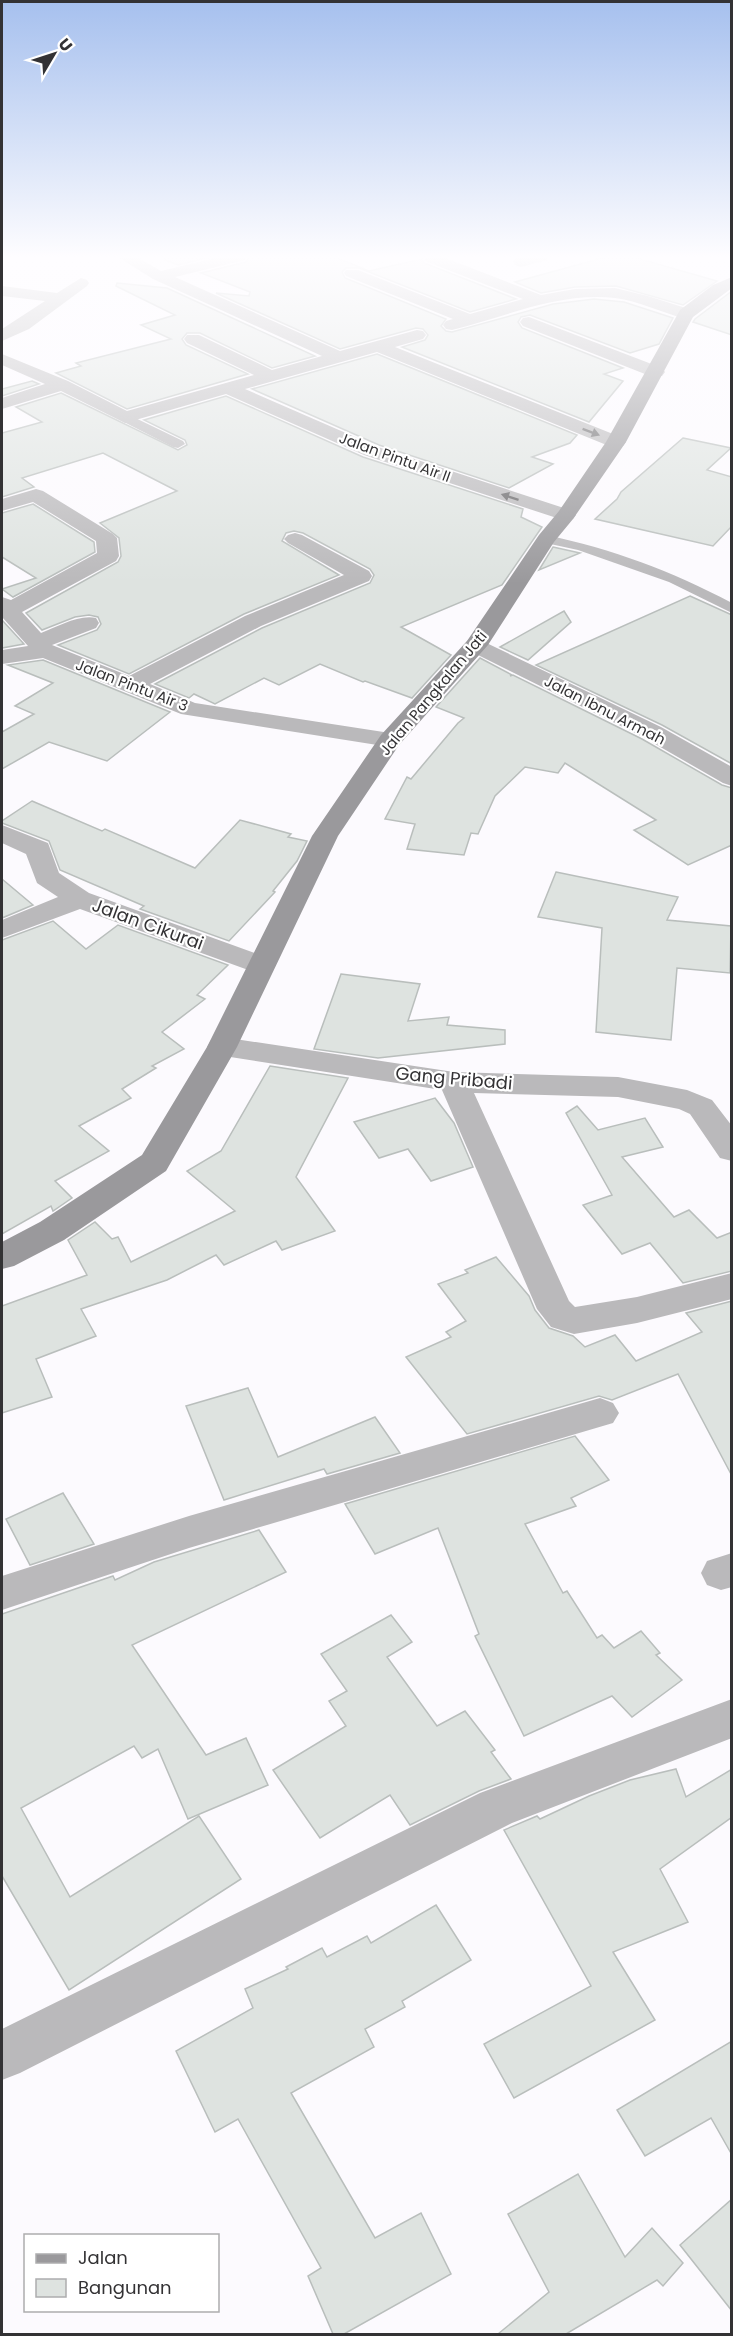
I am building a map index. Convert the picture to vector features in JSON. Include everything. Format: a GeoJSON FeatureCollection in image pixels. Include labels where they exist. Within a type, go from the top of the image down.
{"type":"FeatureCollection","features":[{"type":"Feature","properties":{"kind":"main road","name":"Jalan Pangkalan Jati"},"geometry":{"type":"LineString","coordinates":[[2,1257],[52,1231],[154,1163],[222,1047],[325,836],[390,740],[476,645],[546,539],[566,515],[616,442],[659,366]]}},
{"type":"Feature","properties":{"kind":"street"},"geometry":{"type":"LineString","coordinates":[[18,366],[126,417],[308,366]]}},
{"type":"Feature","properties":{"kind":"street"},"geometry":{"type":"LineString","coordinates":[[249,366],[272,377]]}},
{"type":"Feature","properties":{"kind":"street"},"geometry":{"type":"LineString","coordinates":[[428,366],[616,442]]}},
{"type":"Feature","properties":{"kind":"street"},"geometry":{"type":"LineString","coordinates":[[641,366],[656,372]]}},
{"type":"Feature","properties":{"kind":"street"},"geometry":{"type":"LineString","coordinates":[[2,404],[62,385]]}},
{"type":"Feature","properties":{"kind":"street","name":"Jalan Pintu Air II"},"geometry":{"type":"LineString","coordinates":[[229,389],[371,452],[566,515]]}},
{"type":"Feature","properties":{"kind":"street"},"geometry":{"type":"LineString","coordinates":[[2,505],[36,495],[106,538],[108,556],[5,607]]}},
{"type":"Feature","properties":{"kind":"street"},"geometry":{"type":"LineString","coordinates":[[129,686],[253,621],[361,576],[295,539]]}},
{"type":"Feature","properties":{"kind":"street","name":"Jalan Pintu Air 3"},"geometry":{"type":"LineString","coordinates":[[5,607],[41,647],[129,686],[190,709],[390,740]]}},
{"type":"Feature","properties":{"kind":"street"},"geometry":{"type":"LineString","coordinates":[[2,657],[41,647],[88,623]]}},
{"type":"Feature","properties":{"kind":"street","name":"Jalan Ibnu Armah"},"geometry":{"type":"LineString","coordinates":[[476,645],[652,732],[732,778]]}},
{"type":"Feature","properties":{"kind":"street"},"geometry":{"type":"LineString","coordinates":[[2,833],[38,849],[47,877],[79,899]]}},
{"type":"Feature","properties":{"kind":"street","name":"Jalan Cikurai"},"geometry":{"type":"LineString","coordinates":[[2,930],[79,899],[261,965]]}},
{"type":"Feature","properties":{"kind":"street","name":"Gang Pribadi"},"geometry":{"type":"LineString","coordinates":[[222,1047],[454,1082],[618,1087],[687,1100],[701,1107],[732,1150]]}},
{"type":"Feature","properties":{"kind":"street"},"geometry":{"type":"LineString","coordinates":[[454,1082],[483,1152],[555,1309],[564,1318],[574,1321],[637,1310],[732,1286]]}},
{"type":"Feature","properties":{"kind":"street"},"geometry":{"type":"LineString","coordinates":[[2,1593],[189,1532],[600,1413]]}},
{"type":"Feature","properties":{"kind":"street"},"geometry":{"type":"LineString","coordinates":[[2,2055],[496,1808],[732,1718]]}},
{"type":"Feature","properties":{"kind":"lane"},"geometry":{"type":"LineString","coordinates":[[126,417],[178,444]]}},
{"type":"Feature","properties":{"kind":"lane"},"geometry":{"type":"LineString","coordinates":[[546,539],[582,548],[674,579],[732,609]]}},
{"type":"Feature","properties":{"kind":"building"},"geometry":{"type":"Polygon","coordinates":[[[81,366],[231,366],[248,374],[127,409],[56,373],[81,366]]]}},
{"type":"Feature","properties":{"kind":"building"},"geometry":{"type":"Polygon","coordinates":[[[334,366],[407,366],[577,435],[570,443],[532,457],[553,464],[509,488],[379,445],[252,389],[334,366]]]}},
{"type":"Feature","properties":{"kind":"building"},"geometry":{"type":"Polygon","coordinates":[[[449,366],[618,366],[623,368],[604,374],[623,381],[589,422],[449,366]]]}},
{"type":"Feature","properties":{"kind":"building"},"geometry":{"type":"Polygon","coordinates":[[[32,381],[39,384],[2,396],[2,389],[32,381]]]}},
{"type":"Feature","properties":{"kind":"building"},"geometry":{"type":"Polygon","coordinates":[[[61,393],[178,450],[187,445],[185,440],[144,420],[226,396],[363,457],[523,509],[521,517],[542,527],[502,585],[401,627],[451,655],[412,698],[363,682],[320,664],[279,685],[264,678],[215,704],[194,694],[189,698],[155,684],[262,628],[370,583],[374,575],[370,569],[303,533],[294,531],[286,533],[282,541],[339,575],[244,614],[129,674],[58,645],[97,630],[101,624],[98,617],[89,615],[75,617],[42,630],[26,613],[118,562],[121,556],[119,538],[100,523],[177,491],[103,453],[22,478],[34,487],[2,497],[2,433],[42,422],[16,407],[61,393]]]}},
{"type":"Feature","properties":{"kind":"building"},"geometry":{"type":"Polygon","coordinates":[[[683,438],[731,448],[707,470],[732,477],[732,526],[713,546],[595,519],[617,499],[621,492],[683,438]]]}},
{"type":"Feature","properties":{"kind":"building"},"geometry":{"type":"Polygon","coordinates":[[[33,504],[94,542],[95,552],[13,597],[2,589],[36,578],[2,557],[2,513],[33,504]]]}},
{"type":"Feature","properties":{"kind":"building"},"geometry":{"type":"Polygon","coordinates":[[[553,547],[580,553],[539,570],[553,547]]]}},
{"type":"Feature","properties":{"kind":"building"},"geometry":{"type":"Polygon","coordinates":[[[690,596],[732,615],[732,764],[662,725],[536,665],[690,596]]]}},
{"type":"Feature","properties":{"kind":"building"},"geometry":{"type":"Polygon","coordinates":[[[564,611],[571,622],[528,660],[500,647],[564,611]]]}},
{"type":"Feature","properties":{"kind":"building"},"geometry":{"type":"Polygon","coordinates":[[[2,620],[24,644],[2,648],[2,620]]]}},
{"type":"Feature","properties":{"kind":"building"},"geometry":{"type":"Polygon","coordinates":[[[480,658],[512,675],[510,676],[513,675],[642,739],[722,785],[732,788],[732,845],[688,865],[634,830],[656,820],[565,763],[558,773],[525,767],[495,796],[478,834],[471,833],[464,855],[407,849],[415,824],[385,819],[407,777],[411,779],[464,718],[436,707],[480,658]]]}},
{"type":"Feature","properties":{"kind":"building"},"geometry":{"type":"Polygon","coordinates":[[[43,660],[170,712],[107,761],[49,742],[2,769],[2,732],[34,714],[15,706],[53,683],[8,665],[43,660]]]}},
{"type":"Feature","properties":{"kind":"building"},"geometry":{"type":"Polygon","coordinates":[[[32,801],[102,831],[105,829],[195,868],[240,820],[291,834],[288,837],[307,841],[297,861],[273,891],[275,892],[229,941],[140,909],[144,906],[60,870],[49,841],[2,823],[32,801]]]}},
{"type":"Feature","properties":{"kind":"building"},"geometry":{"type":"Polygon","coordinates":[[[556,872],[678,897],[667,920],[731,926],[730,973],[677,968],[671,1040],[596,1032],[602,928],[538,917],[556,872]]]}},
{"type":"Feature","properties":{"kind":"building"},"geometry":{"type":"Polygon","coordinates":[[[2,879],[33,905],[2,918],[2,879]]]}},
{"type":"Feature","properties":{"kind":"building"},"geometry":{"type":"Polygon","coordinates":[[[53,921],[86,949],[118,925],[228,965],[197,995],[205,999],[162,1032],[184,1049],[152,1066],[156,1068],[122,1089],[131,1098],[79,1126],[109,1151],[55,1181],[72,1198],[53,1211],[51,1206],[2,1234],[2,940],[53,921]]]}},
{"type":"Feature","properties":{"kind":"building"},"geometry":{"type":"Polygon","coordinates":[[[341,974],[420,984],[408,1021],[449,1017],[447,1025],[505,1030],[505,1044],[378,1058],[314,1049],[341,974]]]}},
{"type":"Feature","properties":{"kind":"building"},"geometry":{"type":"Polygon","coordinates":[[[270,1066],[348,1078],[296,1177],[335,1231],[282,1250],[276,1241],[224,1265],[216,1255],[167,1280],[81,1309],[96,1336],[36,1359],[52,1397],[2,1413],[2,1306],[87,1275],[68,1240],[95,1222],[112,1239],[118,1237],[131,1262],[235,1211],[187,1171],[221,1151],[270,1066]]]}},
{"type":"Feature","properties":{"kind":"building"},"geometry":{"type":"Polygon","coordinates":[[[435,1098],[454,1123],[473,1167],[431,1181],[408,1149],[379,1158],[354,1122],[435,1098]]]}},
{"type":"Feature","properties":{"kind":"building"},"geometry":{"type":"Polygon","coordinates":[[[577,1106],[598,1130],[645,1118],[663,1147],[622,1157],[674,1217],[689,1210],[717,1238],[732,1232],[732,1271],[683,1283],[650,1243],[622,1254],[583,1205],[612,1195],[566,1113],[577,1106]]]}},
{"type":"Feature","properties":{"kind":"building"},"geometry":{"type":"Polygon","coordinates":[[[496,1257],[529,1296],[535,1310],[549,1328],[573,1336],[585,1347],[615,1335],[636,1361],[702,1332],[686,1313],[732,1301],[732,1476],[678,1374],[612,1400],[599,1396],[467,1434],[406,1357],[451,1337],[446,1332],[466,1321],[438,1284],[468,1273],[465,1270],[496,1257]]]}},
{"type":"Feature","properties":{"kind":"building"},"geometry":{"type":"Polygon","coordinates":[[[248,1388],[278,1457],[375,1417],[400,1453],[327,1474],[324,1469],[224,1500],[186,1406],[248,1388]]]}},
{"type":"Feature","properties":{"kind":"building"},"geometry":{"type":"Polygon","coordinates":[[[575,1436],[609,1480],[571,1498],[576,1506],[525,1524],[563,1593],[567,1591],[597,1638],[602,1635],[614,1648],[641,1631],[660,1653],[656,1655],[682,1680],[632,1717],[612,1696],[524,1736],[475,1636],[479,1634],[438,1528],[375,1554],[345,1504],[575,1436]]]}},
{"type":"Feature","properties":{"kind":"building"},"geometry":{"type":"Polygon","coordinates":[[[63,1493],[94,1544],[30,1565],[6,1519],[63,1493]]]}},
{"type":"Feature","properties":{"kind":"building"},"geometry":{"type":"Polygon","coordinates":[[[259,1530],[286,1572],[132,1645],[206,1755],[246,1738],[268,1785],[188,1819],[158,1749],[142,1758],[134,1746],[21,1808],[70,1897],[199,1816],[241,1879],[69,1990],[2,1876],[2,1614],[113,1576],[115,1580],[154,1562],[259,1530]]]}},
{"type":"Feature","properties":{"kind":"building"},"geometry":{"type":"Polygon","coordinates":[[[391,1615],[412,1642],[387,1657],[437,1726],[465,1711],[495,1750],[491,1752],[511,1779],[479,1791],[410,1825],[390,1795],[320,1838],[273,1770],[346,1726],[329,1701],[347,1691],[321,1654],[391,1615]]]}},
{"type":"Feature","properties":{"kind":"building"},"geometry":{"type":"Polygon","coordinates":[[[676,1769],[686,1797],[732,1769],[732,1817],[660,1869],[688,1922],[613,1952],[655,2020],[514,2098],[484,2044],[591,1986],[504,1830],[537,1816],[540,1819],[630,1780],[676,1769]]]}},
{"type":"Feature","properties":{"kind":"building"},"geometry":{"type":"Polygon","coordinates":[[[436,1905],[471,1960],[402,2001],[405,2007],[365,2029],[374,2047],[291,2093],[375,2238],[421,2213],[451,2274],[344,2334],[333,2334],[308,2276],[321,2268],[238,2119],[215,2132],[176,2051],[253,2008],[245,1989],[288,1969],[286,1967],[322,1948],[327,1957],[367,1936],[371,1943],[436,1905]]]}},
{"type":"Feature","properties":{"kind":"building"},"geometry":{"type":"Polygon","coordinates":[[[732,2041],[732,2155],[711,2118],[645,2156],[617,2110],[732,2041]]]}},
{"type":"Feature","properties":{"kind":"building"},"geometry":{"type":"Polygon","coordinates":[[[578,2174],[625,2257],[652,2228],[683,2263],[663,2286],[657,2280],[566,2334],[498,2334],[549,2292],[508,2214],[578,2174]]]}},
{"type":"Feature","properties":{"kind":"building"},"geometry":{"type":"Polygon","coordinates":[[[732,2199],[732,2311],[680,2245],[732,2199]]]}}]}
